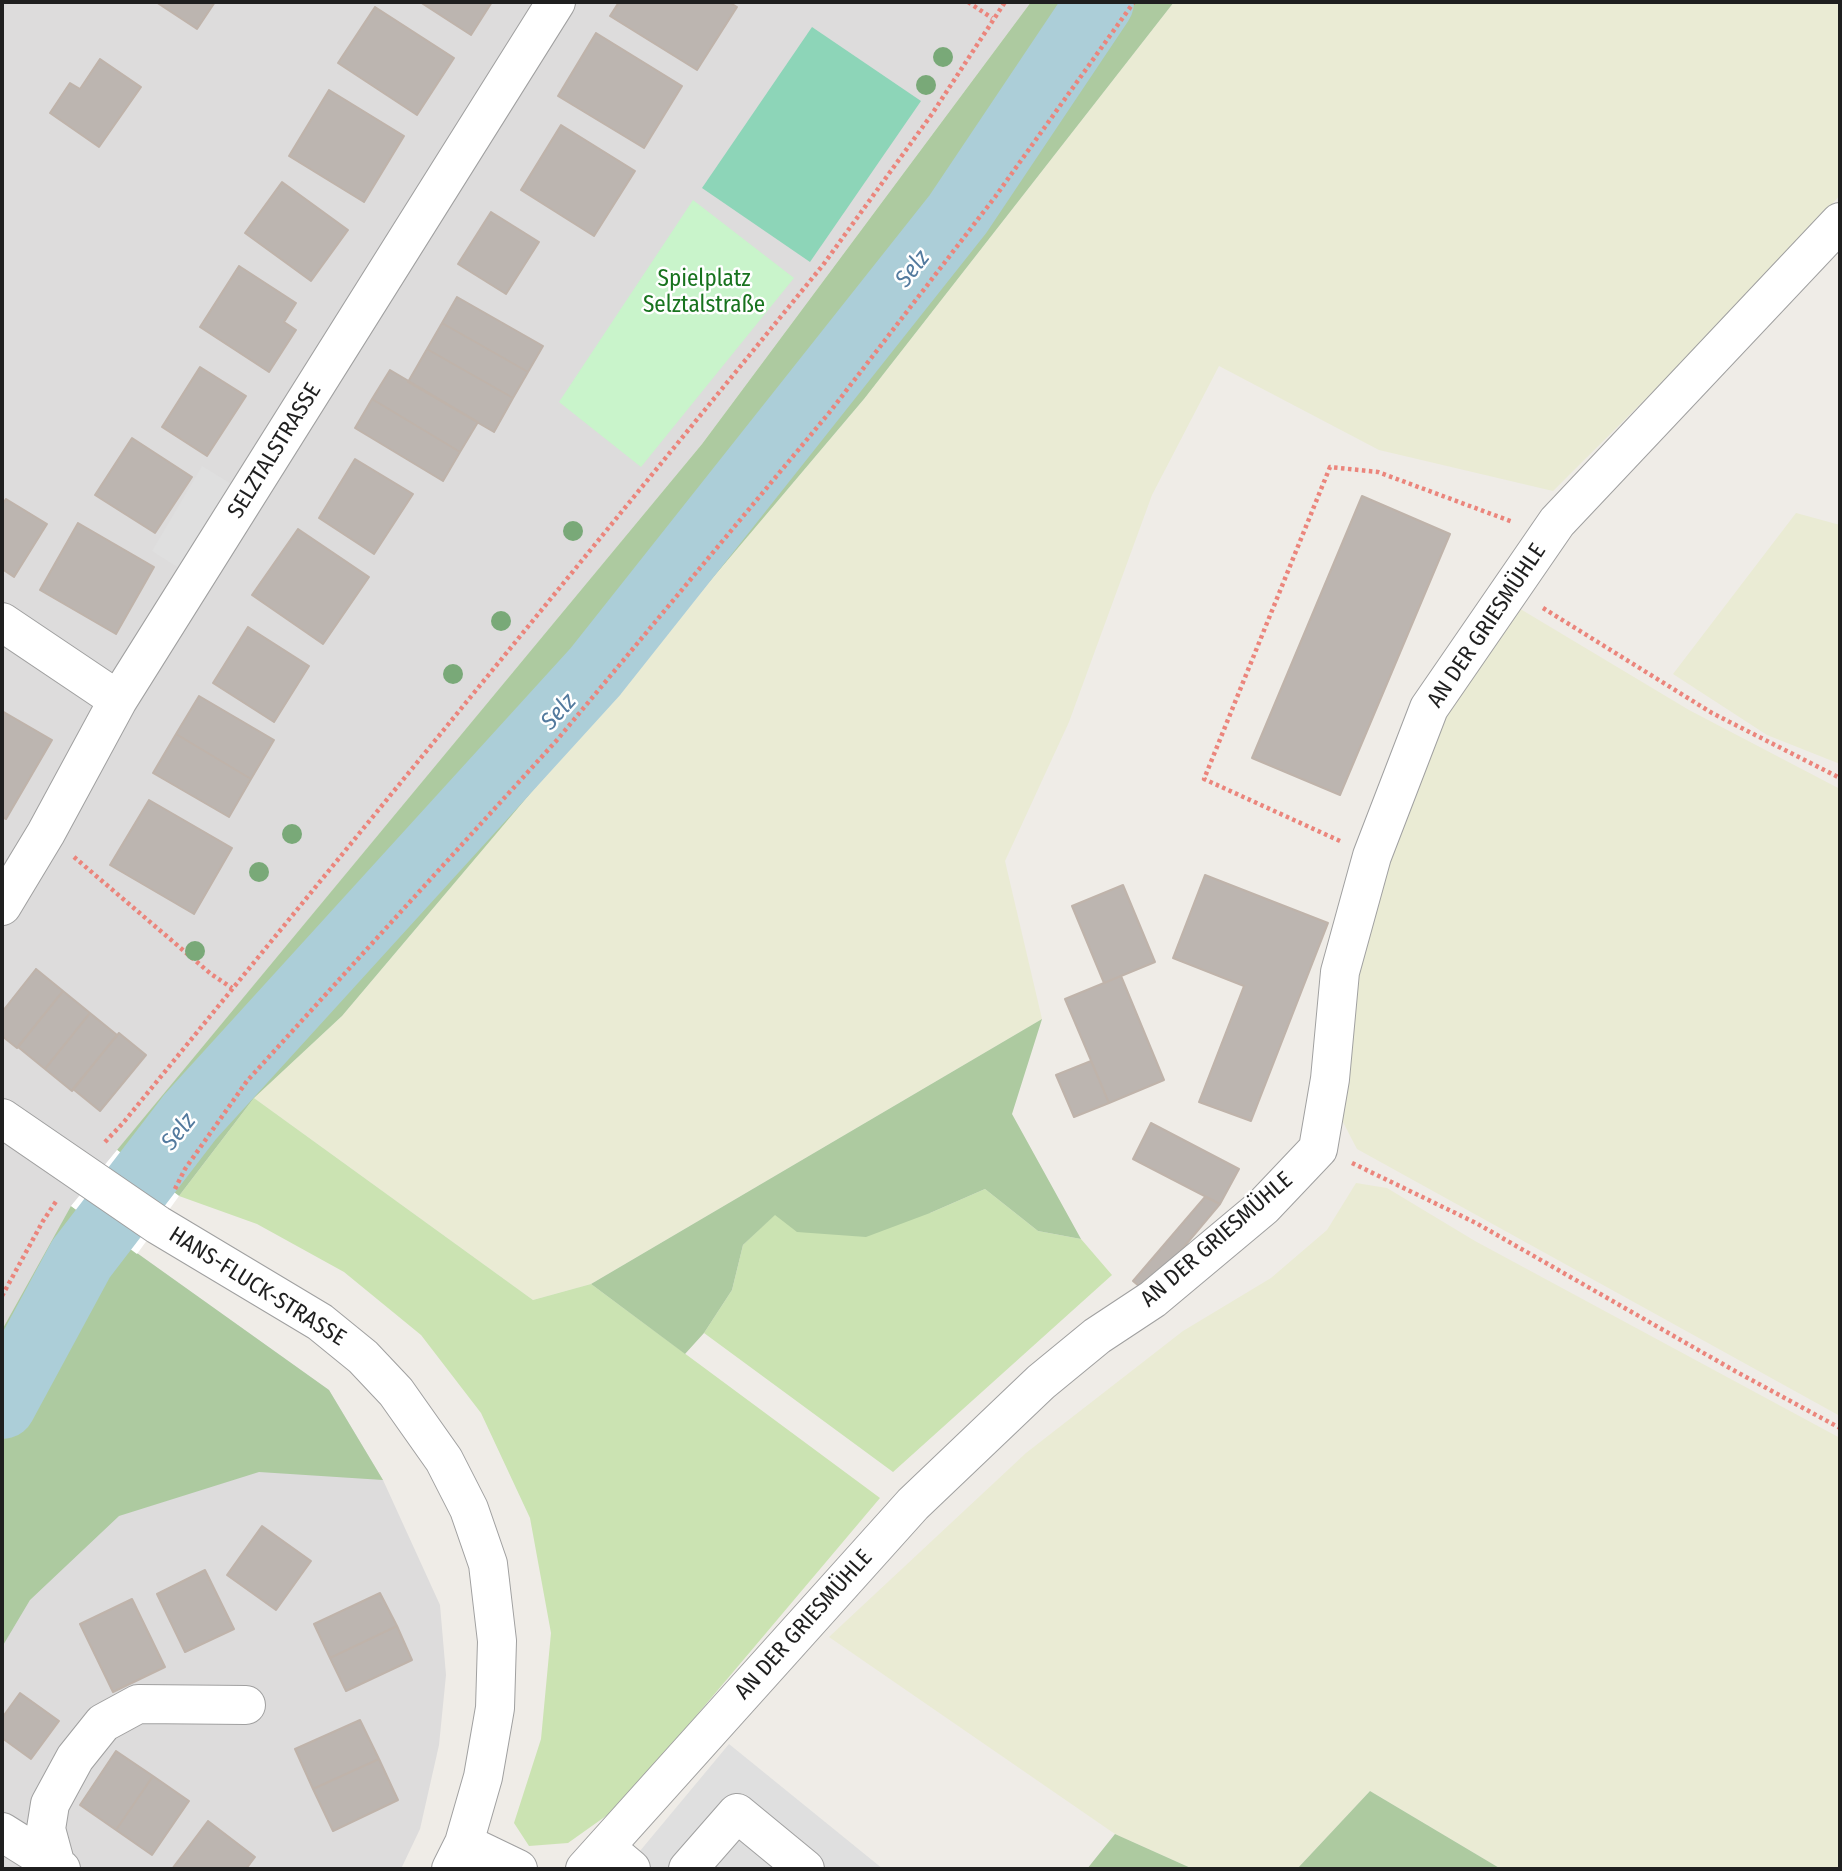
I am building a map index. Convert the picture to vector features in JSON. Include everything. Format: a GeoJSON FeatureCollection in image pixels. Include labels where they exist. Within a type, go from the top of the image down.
{"type":"FeatureCollection","features":[{"type":"Feature","properties":{"kind":"street","name":"SELZTALSTRASSE"},"geometry":{"type":"LineString","coordinates":[[2,906],[46,834],[118,700],[556,2]]}},
{"type":"Feature","properties":{"kind":"street","name":"AN DER GRIESMÜHLE"},"geometry":{"type":"LineString","coordinates":[[607,1862],[913,1504],[1041,1382],[1097,1336],[1153,1299],[1263,1207],[1318,1149],[1330,1079],[1340,972],[1372,856],[1429,708],[1557,522],[1840,222]]}},
{"type":"Feature","properties":{"kind":"street"},"geometry":{"type":"LineString","coordinates":[[2,622],[118,700]]}},
{"type":"Feature","properties":{"kind":"street","name":"HANS-FLUCK-STRASSE"},"geometry":{"type":"LineString","coordinates":[[2,1118],[160,1226],[320,1322],[363,1357],[396,1392],[444,1460],[463,1497],[488,1564],[497,1641],[495,1708],[483,1777],[457,1856]]}},
{"type":"Feature","properties":{"kind":"street"},"geometry":{"type":"LineString","coordinates":[[59,1868],[46,1829],[50,1804],[75,1758],[103,1723],[138,1704],[246,1705]]}},
{"type":"Feature","properties":{"kind":"street"},"geometry":{"type":"LineString","coordinates":[[688,1869],[737,1813],[806,1869]]}},
{"type":"Feature","properties":{"kind":"street"},"geometry":{"type":"LineString","coordinates":[[2,1832],[59,1868]]}},
{"type":"Feature","properties":{"kind":"street"},"geometry":{"type":"LineString","coordinates":[[457,1856],[518,1869]]}},
{"type":"Feature","properties":{"kind":"path"},"geometry":{"type":"LineString","coordinates":[[968,2],[992,18]]}},
{"type":"Feature","properties":{"kind":"path"},"geometry":{"type":"LineString","coordinates":[[2,1296],[43,1222],[86,1175],[123,1123],[232,988],[823,265],[932,114],[1004,2]]}},
{"type":"Feature","properties":{"kind":"path"},"geometry":{"type":"LineString","coordinates":[[160,1226],[185,1168],[247,1081],[556,740],[820,424],[995,197],[1134,2]]}},
{"type":"Feature","properties":{"kind":"path"},"geometry":{"type":"LineString","coordinates":[[1372,856],[1204,779],[1330,467],[1378,472],[1549,535]]}},
{"type":"Feature","properties":{"kind":"path"},"geometry":{"type":"LineString","coordinates":[[1513,589],[1712,713],[1840,778]]}},
{"type":"Feature","properties":{"kind":"path"},"geometry":{"type":"LineString","coordinates":[[46,834],[232,988]]}},
{"type":"Feature","properties":{"kind":"path"},"geometry":{"type":"LineString","coordinates":[[1318,1149],[1371,1171],[1476,1223],[1840,1428]]}},
{"type":"Feature","properties":{"kind":"shaded area"},"geometry":{"type":"Polygon","coordinates":[[[2,2],[1031,2],[702,444],[71,1206],[329,1390],[383,1480],[440,1605],[446,1675],[439,1745],[420,1829],[401,1869],[2,1869],[2,2]]]}},
{"type":"Feature","properties":{"kind":"shaded area"},"geometry":{"type":"Polygon","coordinates":[[[202,466],[233,485],[182,570],[152,551],[202,466]]]}},
{"type":"Feature","properties":{"kind":"shaded area"},"geometry":{"type":"Polygon","coordinates":[[[729,1744],[883,1869],[625,1869],[729,1744]]]}},
{"type":"Feature","properties":{"kind":"green space"},"geometry":{"type":"Polygon","coordinates":[[[1031,2],[1174,2],[864,399],[342,1016],[254,1098],[179,1196],[117,1150],[702,444],[1031,2]]]}},
{"type":"Feature","properties":{"kind":"green space"},"geometry":{"type":"Polygon","coordinates":[[[1174,2],[1840,2],[1840,195],[1774,271],[1553,491],[1379,450],[1219,366],[1152,495],[1069,722],[1005,861],[1042,1019],[591,1284],[533,1300],[254,1098],[342,1016],[864,399],[1174,2]]]}},
{"type":"Feature","properties":{"kind":"green space"},"geometry":{"type":"Polygon","coordinates":[[[812,27],[921,101],[810,262],[702,188],[812,27]]]}},
{"type":"Feature","properties":{"kind":"green space","name":"Spielplatz Selztalstraße"},"geometry":{"type":"Polygon","coordinates":[[[693,200],[794,278],[641,467],[559,402],[693,200]]]}},
{"type":"Feature","properties":{"kind":"green space"},"geometry":{"type":"Polygon","coordinates":[[[1796,513],[1840,525],[1840,764],[1767,735],[1673,674],[1796,513]]]}},
{"type":"Feature","properties":{"kind":"green space"},"geometry":{"type":"Polygon","coordinates":[[[1517,607],[1689,710],[1840,789],[1840,1416],[1357,1149],[1333,1103],[1378,880],[1444,718],[1517,607]]]}},
{"type":"Feature","properties":{"kind":"green space"},"geometry":{"type":"Polygon","coordinates":[[[1042,1019],[1012,1114],[1081,1239],[1038,1231],[985,1189],[866,1237],[797,1232],[775,1215],[743,1245],[732,1290],[704,1333],[685,1354],[591,1284],[1042,1019]]]}},
{"type":"Feature","properties":{"kind":"green space"},"geometry":{"type":"Polygon","coordinates":[[[254,1098],[533,1300],[591,1284],[880,1498],[620,1806],[568,1843],[529,1846],[514,1823],[541,1739],[551,1633],[530,1518],[481,1413],[421,1335],[344,1272],[257,1224],[179,1196],[254,1098]]]}},
{"type":"Feature","properties":{"kind":"green space"},"geometry":{"type":"Polygon","coordinates":[[[1356,1183],[1387,1188],[1475,1241],[1840,1438],[1840,1869],[1501,1869],[1370,1791],[1297,1869],[1193,1869],[1115,1834],[829,1637],[1026,1453],[1183,1331],[1271,1278],[1327,1230],[1356,1183]]]}},
{"type":"Feature","properties":{"kind":"green space"},"geometry":{"type":"Polygon","coordinates":[[[985,1189],[1038,1231],[1081,1239],[1112,1275],[893,1472],[704,1333],[732,1290],[743,1245],[775,1214],[930,1213],[985,1189]]]}},
{"type":"Feature","properties":{"kind":"green space"},"geometry":{"type":"Polygon","coordinates":[[[71,1206],[329,1390],[383,1480],[259,1472],[119,1516],[30,1600],[2,1647],[2,1330],[71,1206]]]}},
{"type":"Feature","properties":{"kind":"green space"},"geometry":{"type":"Polygon","coordinates":[[[1370,1791],[1501,1869],[1297,1869],[1370,1791]]]}},
{"type":"Feature","properties":{"kind":"green space"},"geometry":{"type":"Polygon","coordinates":[[[1115,1834],[1193,1869],[1087,1869],[1115,1834]]]}},
{"type":"Feature","properties":{"kind":"pier"},"geometry":{"type":"Polygon","coordinates":[[[117,1150],[179,1196],[137,1254],[71,1206],[117,1150]]]}},
{"type":"Feature","properties":{"kind":"building"},"geometry":{"type":"Polygon","coordinates":[[[156,2],[215,2],[197,29],[156,2]]]}},
{"type":"Feature","properties":{"kind":"building"},"geometry":{"type":"Polygon","coordinates":[[[420,2],[492,2],[471,35],[420,2]]]}},
{"type":"Feature","properties":{"kind":"building"},"geometry":{"type":"Polygon","coordinates":[[[619,2],[729,2],[737,7],[697,70],[610,16],[619,2]]]}},
{"type":"Feature","properties":{"kind":"building"},"geometry":{"type":"Polygon","coordinates":[[[375,7],[454,58],[417,115],[338,63],[375,7]]]}},
{"type":"Feature","properties":{"kind":"building"},"geometry":{"type":"Polygon","coordinates":[[[596,33],[682,86],[644,148],[558,96],[596,33]]]}},
{"type":"Feature","properties":{"kind":"building"},"geometry":{"type":"Polygon","coordinates":[[[100,59],[141,87],[99,147],[50,113],[70,83],[80,89],[100,59]]]}},
{"type":"Feature","properties":{"kind":"building"},"geometry":{"type":"Polygon","coordinates":[[[329,90],[404,136],[364,202],[289,156],[329,90]]]}},
{"type":"Feature","properties":{"kind":"building"},"geometry":{"type":"Polygon","coordinates":[[[561,125],[635,171],[594,236],[521,190],[561,125]]]}},
{"type":"Feature","properties":{"kind":"building"},"geometry":{"type":"Polygon","coordinates":[[[282,182],[348,230],[311,281],[245,233],[282,182]]]}},
{"type":"Feature","properties":{"kind":"building"},"geometry":{"type":"Polygon","coordinates":[[[491,212],[539,242],[506,294],[458,264],[491,212]]]}},
{"type":"Feature","properties":{"kind":"building"},"geometry":{"type":"Polygon","coordinates":[[[239,266],[296,303],[284,322],[296,330],[269,372],[200,327],[239,266]]]}},
{"type":"Feature","properties":{"kind":"building"},"geometry":{"type":"Polygon","coordinates":[[[457,297],[543,346],[528,372],[442,323],[457,297]]]}},
{"type":"Feature","properties":{"kind":"building"},"geometry":{"type":"Polygon","coordinates":[[[442,323],[528,372],[513,398],[427,349],[442,323]]]}},
{"type":"Feature","properties":{"kind":"building"},"geometry":{"type":"Polygon","coordinates":[[[427,349],[513,398],[494,432],[408,382],[427,349]]]}},
{"type":"Feature","properties":{"kind":"building"},"geometry":{"type":"Polygon","coordinates":[[[200,367],[246,396],[207,456],[162,427],[200,367]]]}},
{"type":"Feature","properties":{"kind":"building"},"geometry":{"type":"Polygon","coordinates":[[[390,370],[478,422],[460,452],[372,399],[390,370]]]}},
{"type":"Feature","properties":{"kind":"building"},"geometry":{"type":"Polygon","coordinates":[[[372,399],[460,452],[443,481],[355,428],[372,399]]]}},
{"type":"Feature","properties":{"kind":"building"},"geometry":{"type":"Polygon","coordinates":[[[132,438],[192,477],[155,533],[95,495],[132,438]]]}},
{"type":"Feature","properties":{"kind":"building"},"geometry":{"type":"Polygon","coordinates":[[[355,459],[413,494],[374,554],[319,518],[355,459]]]}},
{"type":"Feature","properties":{"kind":"building"},"geometry":{"type":"Polygon","coordinates":[[[1362,496],[1450,534],[1340,795],[1252,758],[1362,496]]]}},
{"type":"Feature","properties":{"kind":"building"},"geometry":{"type":"Polygon","coordinates":[[[6,499],[47,524],[14,577],[2,569],[2,505],[6,499]]]}},
{"type":"Feature","properties":{"kind":"building"},"geometry":{"type":"Polygon","coordinates":[[[78,523],[154,567],[116,634],[40,590],[78,523]]]}},
{"type":"Feature","properties":{"kind":"building"},"geometry":{"type":"Polygon","coordinates":[[[298,529],[369,577],[323,644],[252,595],[298,529]]]}},
{"type":"Feature","properties":{"kind":"building"},"geometry":{"type":"Polygon","coordinates":[[[248,627],[309,666],[274,722],[213,683],[248,627]]]}},
{"type":"Feature","properties":{"kind":"building"},"geometry":{"type":"Polygon","coordinates":[[[199,696],[274,740],[251,779],[176,734],[199,696]]]}},
{"type":"Feature","properties":{"kind":"building"},"geometry":{"type":"Polygon","coordinates":[[[2,711],[52,740],[6,819],[2,817],[2,711]]]}},
{"type":"Feature","properties":{"kind":"building"},"geometry":{"type":"Polygon","coordinates":[[[176,734],[251,779],[229,817],[153,773],[176,734]]]}},
{"type":"Feature","properties":{"kind":"building"},"geometry":{"type":"Polygon","coordinates":[[[149,800],[232,848],[194,914],[110,865],[149,800]]]}},
{"type":"Feature","properties":{"kind":"building"},"geometry":{"type":"Polygon","coordinates":[[[1205,875],[1328,923],[1251,1121],[1199,1102],[1244,986],[1173,958],[1205,875]]]}},
{"type":"Feature","properties":{"kind":"building"},"geometry":{"type":"Polygon","coordinates":[[[1123,885],[1155,962],[1104,983],[1072,906],[1123,885]]]}},
{"type":"Feature","properties":{"kind":"building"},"geometry":{"type":"Polygon","coordinates":[[[36,969],[63,991],[17,1048],[2,1036],[2,1012],[36,969]]]}},
{"type":"Feature","properties":{"kind":"building"},"geometry":{"type":"Polygon","coordinates":[[[1121,976],[1164,1080],[1109,1103],[1065,999],[1121,976]]]}},
{"type":"Feature","properties":{"kind":"building"},"geometry":{"type":"Polygon","coordinates":[[[63,991],[90,1013],[45,1069],[18,1047],[63,991]]]}},
{"type":"Feature","properties":{"kind":"building"},"geometry":{"type":"Polygon","coordinates":[[[90,1013],[117,1035],[72,1091],[45,1069],[90,1013]]]}},
{"type":"Feature","properties":{"kind":"building"},"geometry":{"type":"Polygon","coordinates":[[[119,1033],[146,1055],[100,1111],[73,1089],[119,1033]]]}},
{"type":"Feature","properties":{"kind":"building"},"geometry":{"type":"Polygon","coordinates":[[[1091,1061],[1109,1103],[1074,1117],[1056,1075],[1091,1061]]]}},
{"type":"Feature","properties":{"kind":"building"},"geometry":{"type":"Polygon","coordinates":[[[1151,1123],[1239,1169],[1220,1204],[1133,1159],[1151,1123]]]}},
{"type":"Feature","properties":{"kind":"building"},"geometry":{"type":"Polygon","coordinates":[[[1205,1197],[1220,1204],[1146,1292],[1133,1281],[1205,1197]]]}},
{"type":"Feature","properties":{"kind":"building"},"geometry":{"type":"Polygon","coordinates":[[[262,1526],[311,1561],[276,1610],[227,1575],[262,1526]]]}},
{"type":"Feature","properties":{"kind":"building"},"geometry":{"type":"Polygon","coordinates":[[[205,1570],[234,1629],[185,1652],[157,1594],[205,1570]]]}},
{"type":"Feature","properties":{"kind":"building"},"geometry":{"type":"Polygon","coordinates":[[[380,1593],[397,1626],[330,1658],[314,1624],[380,1593]]]}},
{"type":"Feature","properties":{"kind":"building"},"geometry":{"type":"Polygon","coordinates":[[[132,1599],[165,1667],[113,1692],[80,1624],[132,1599]]]}},
{"type":"Feature","properties":{"kind":"building"},"geometry":{"type":"Polygon","coordinates":[[[397,1626],[412,1660],[346,1691],[330,1658],[397,1626]]]}},
{"type":"Feature","properties":{"kind":"building"},"geometry":{"type":"Polygon","coordinates":[[[20,1693],[59,1721],[31,1759],[2,1738],[2,1718],[20,1693]]]}},
{"type":"Feature","properties":{"kind":"building"},"geometry":{"type":"Polygon","coordinates":[[[360,1720],[379,1759],[313,1789],[295,1749],[360,1720]]]}},
{"type":"Feature","properties":{"kind":"building"},"geometry":{"type":"Polygon","coordinates":[[[116,1751],[153,1776],[116,1830],[80,1805],[116,1751]]]}},
{"type":"Feature","properties":{"kind":"building"},"geometry":{"type":"Polygon","coordinates":[[[379,1759],[398,1800],[333,1831],[313,1789],[379,1759]]]}},
{"type":"Feature","properties":{"kind":"building"},"geometry":{"type":"Polygon","coordinates":[[[153,1776],[189,1801],[152,1855],[116,1830],[153,1776]]]}},
{"type":"Feature","properties":{"kind":"building"},"geometry":{"type":"Polygon","coordinates":[[[208,1821],[255,1857],[246,1869],[172,1869],[208,1821]]]}},
{"type":"Feature","properties":{"kind":"waterway","name":"Selz"},"geometry":{"type":"LineString","coordinates":[[2,1405],[81,1259],[190,1117],[595,672],[958,214],[1100,2]]}}]}
